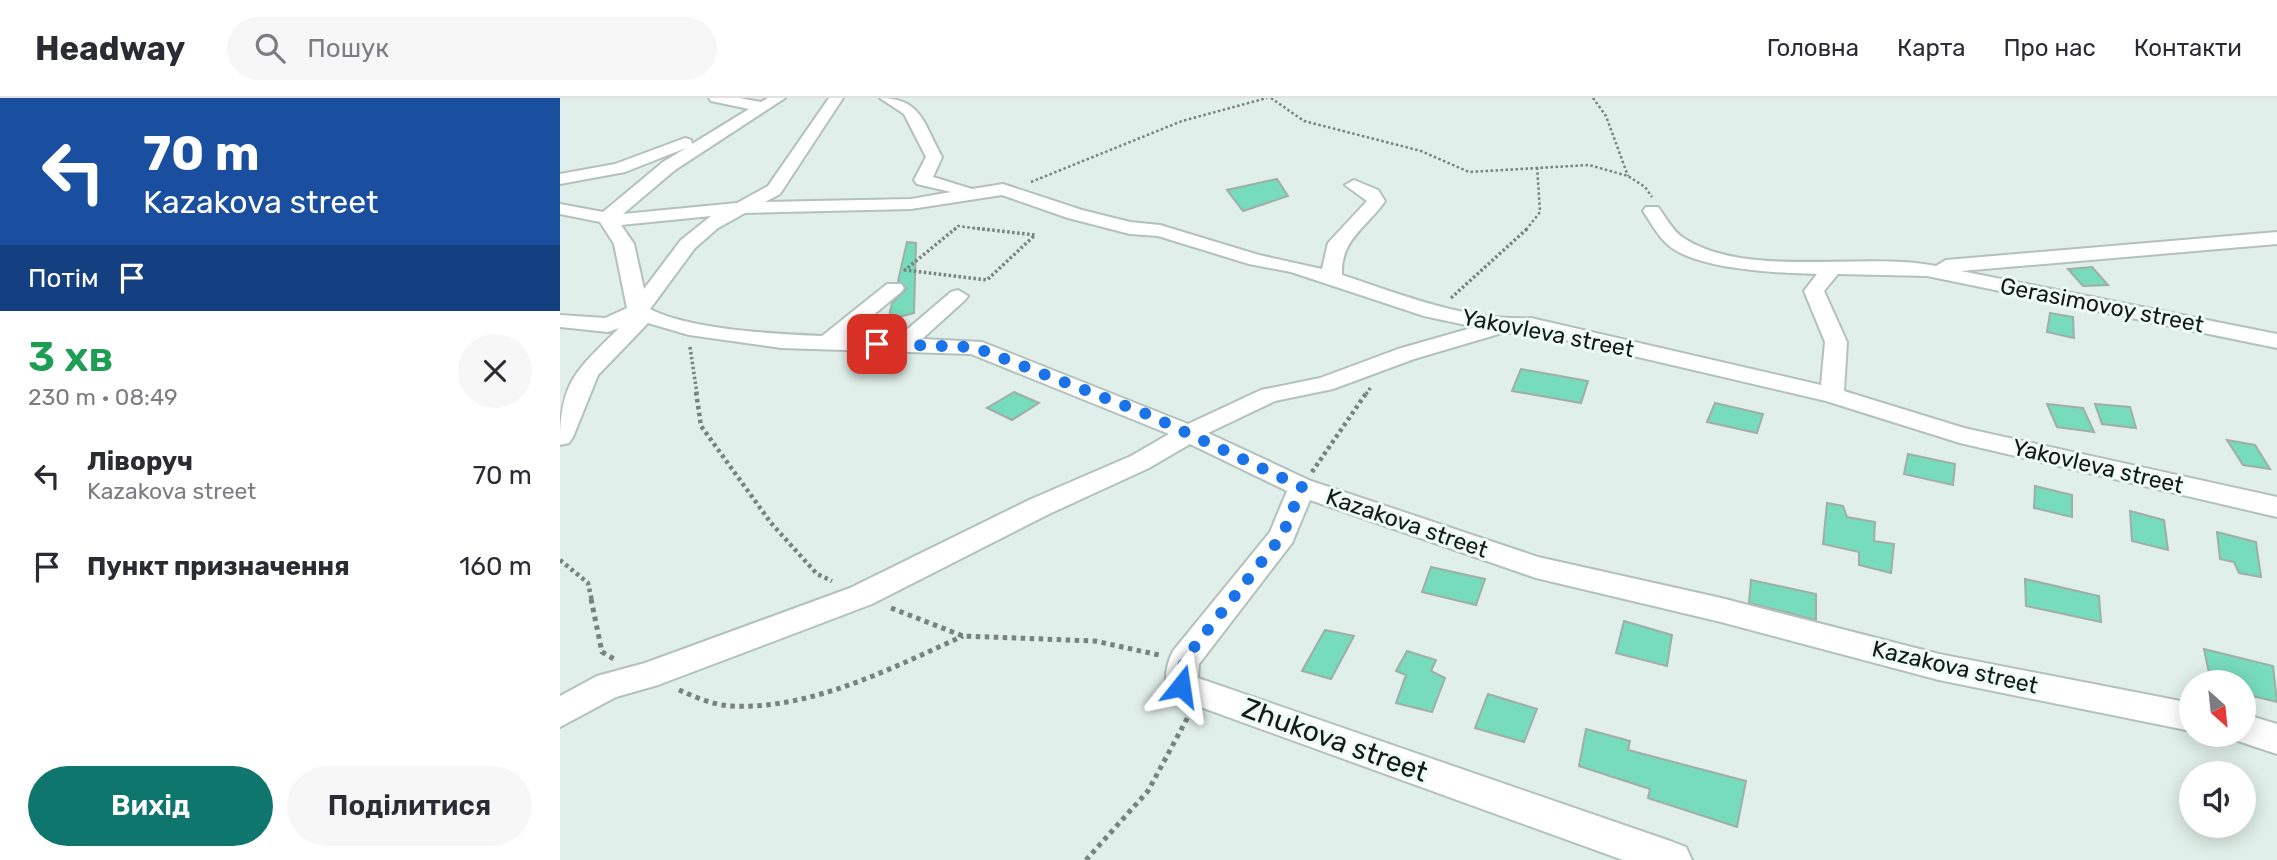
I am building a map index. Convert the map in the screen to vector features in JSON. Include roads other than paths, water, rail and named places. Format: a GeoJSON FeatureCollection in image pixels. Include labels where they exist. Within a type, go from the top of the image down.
{"type":"FeatureCollection","features":[{"type":"Feature","properties":{"kind":"street"},"geometry":{"type":"LineString","coordinates":[[716,98],[761,107]]}},
{"type":"Feature","properties":{"kind":"street"},"geometry":{"type":"LineString","coordinates":[[608,220],[669,166],[735,122],[778,98]]}},
{"type":"Feature","properties":{"kind":"street"},"geometry":{"type":"LineString","coordinates":[[560,437],[587,373],[641,313],[688,244],[711,224],[774,190],[836,98]]}},
{"type":"Feature","properties":{"kind":"street"},"geometry":{"type":"LineString","coordinates":[[887,98],[905,107],[914,117],[922,139],[934,158],[923,180],[966,190],[969,195]]}},
{"type":"Feature","properties":{"kind":"street"},"geometry":{"type":"LineString","coordinates":[[560,179],[619,168],[735,122]]}},
{"type":"Feature","properties":{"kind":"street"},"geometry":{"type":"LineString","coordinates":[[1332,279],[1332,254],[1339,239],[1376,201],[1371,194],[1354,185]]}},
{"type":"Feature","properties":{"kind":"street","name":"Yakovleva street"},"geometry":{"type":"LineString","coordinates":[[861,205],[911,204],[1003,190],[1075,214],[1130,228],[1160,231],[1256,260],[1332,279],[1432,311],[1502,326],[1531,325],[1832,395],[1961,435],[2277,507]]}},
{"type":"Feature","properties":{"kind":"street"},"geometry":{"type":"LineString","coordinates":[[560,209],[608,220],[741,208],[861,205]]}},
{"type":"Feature","properties":{"kind":"street","name":"Gerasimovoy street"},"geometry":{"type":"LineString","coordinates":[[1652,211],[1673,240],[1706,256],[1772,267],[1927,270],[2277,341]]}},
{"type":"Feature","properties":{"kind":"street"},"geometry":{"type":"LineString","coordinates":[[608,220],[624,244],[641,313]]}},
{"type":"Feature","properties":{"kind":"street","name":"Gerasimovoy street"},"geometry":{"type":"LineString","coordinates":[[1927,270],[1956,264],[2277,238]]}},
{"type":"Feature","properties":{"kind":"street"},"geometry":{"type":"LineString","coordinates":[[1772,267],[1814,291],[1836,342],[1832,395]]}},
{"type":"Feature","properties":{"kind":"street"},"geometry":{"type":"LineString","coordinates":[[1814,291],[1832,268]]}},
{"type":"Feature","properties":{"kind":"street"},"geometry":{"type":"LineString","coordinates":[[827,343],[900,279]]}},
{"type":"Feature","properties":{"kind":"street"},"geometry":{"type":"LineString","coordinates":[[902,345],[958,296]]}},
{"type":"Feature","properties":{"kind":"street"},"geometry":{"type":"LineString","coordinates":[[560,320],[608,325],[641,313]]}},
{"type":"Feature","properties":{"kind":"street","name":"Kazakova street"},"geometry":{"type":"LineString","coordinates":[[641,313],[689,328],[781,341],[974,347],[1057,388],[1191,434],[1302,487],[1536,567],[1721,610],[1939,667],[2179,715]]}},
{"type":"Feature","properties":{"kind":"street"},"geometry":{"type":"LineString","coordinates":[[560,713],[608,686],[659,672],[860,596],[1051,501],[1140,462],[1221,415],[1269,395],[1325,384],[1406,354],[1502,326]]}},
{"type":"Feature","properties":{"kind":"street","name":"Zhukova street"},"geometry":{"type":"LineString","coordinates":[[1302,487],[1282,536],[1184,660],[1181,686],[1672,860]]}},
{"type":"Feature","properties":{"kind":"street"},"geometry":{"type":"LineString","coordinates":[[2256,733],[2277,739]]}}]}
